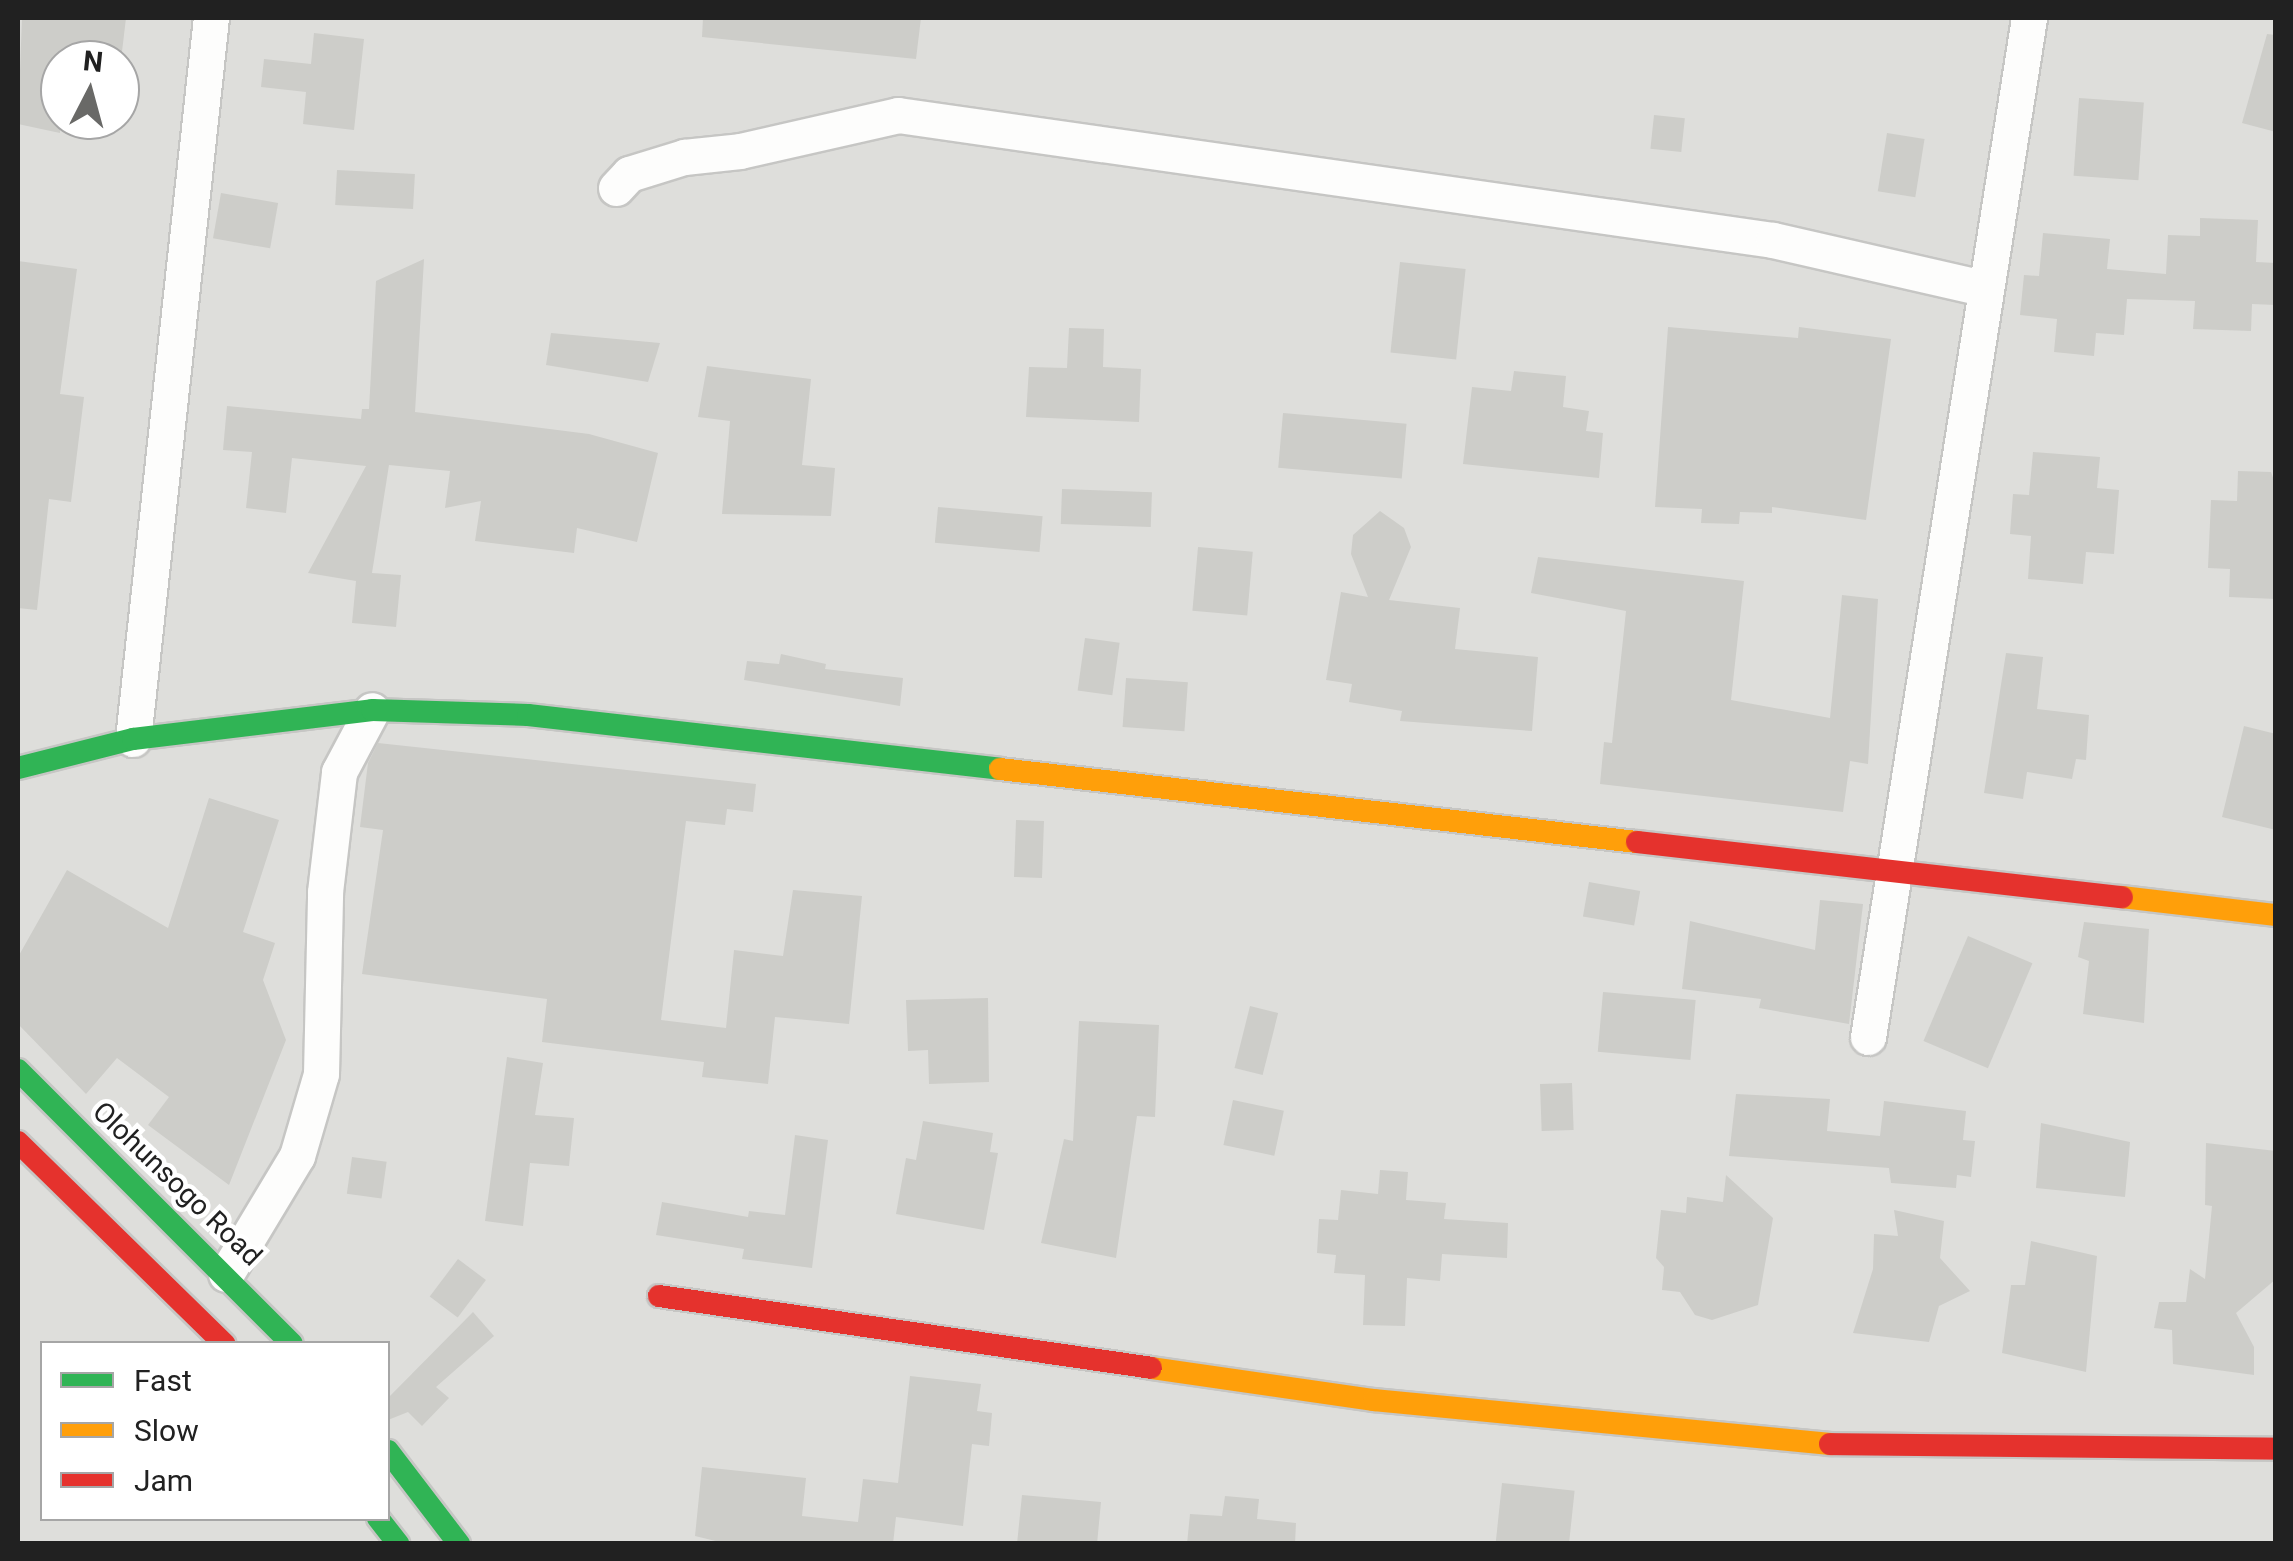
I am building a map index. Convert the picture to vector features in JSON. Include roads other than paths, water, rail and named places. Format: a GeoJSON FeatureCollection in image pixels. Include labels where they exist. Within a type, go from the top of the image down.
{"type":"FeatureCollection","features":[{"type":"Feature","properties":{"kind":"street"},"geometry":{"type":"LineString","coordinates":[[134,740],[211,18]]}},
{"type":"Feature","properties":{"kind":"street"},"geometry":{"type":"LineString","coordinates":[[1868,1037],[1898,869],[1982,288],[2029,18]]}},
{"type":"Feature","properties":{"kind":"street"},"geometry":{"type":"LineString","coordinates":[[616,188],[629,174],[684,156],[740,151],[898,115],[1773,240],[1982,288]]}},
{"type":"Feature","properties":{"kind":"street"},"geometry":{"type":"LineString","coordinates":[[226,1274],[297,1156],[321,1074],[325,892],[340,772],[372,710]]}},
{"type":"Feature","properties":{"kind":"street"},"geometry":{"type":"LineString","coordinates":[[18,768],[134,740],[372,710],[528,715],[2276,915]]}},
{"type":"Feature","properties":{"kind":"street","name":"Olohunsogo Road"},"geometry":{"type":"LineString","coordinates":[[18,1070],[289,1341]]}},
{"type":"Feature","properties":{"kind":"street"},"geometry":{"type":"LineString","coordinates":[[18,1142],[221,1341]]}},
{"type":"Feature","properties":{"kind":"street"},"geometry":{"type":"LineString","coordinates":[[659,1296],[1374,1400],[1669,1430],[1893,1449],[2276,1449]]}},
{"type":"Feature","properties":{"kind":"street"},"geometry":{"type":"LineString","coordinates":[[390,1454],[460,1544]]}},
{"type":"Feature","properties":{"kind":"street"},"geometry":{"type":"LineString","coordinates":[[380,1521],[398,1544]]}}]}
